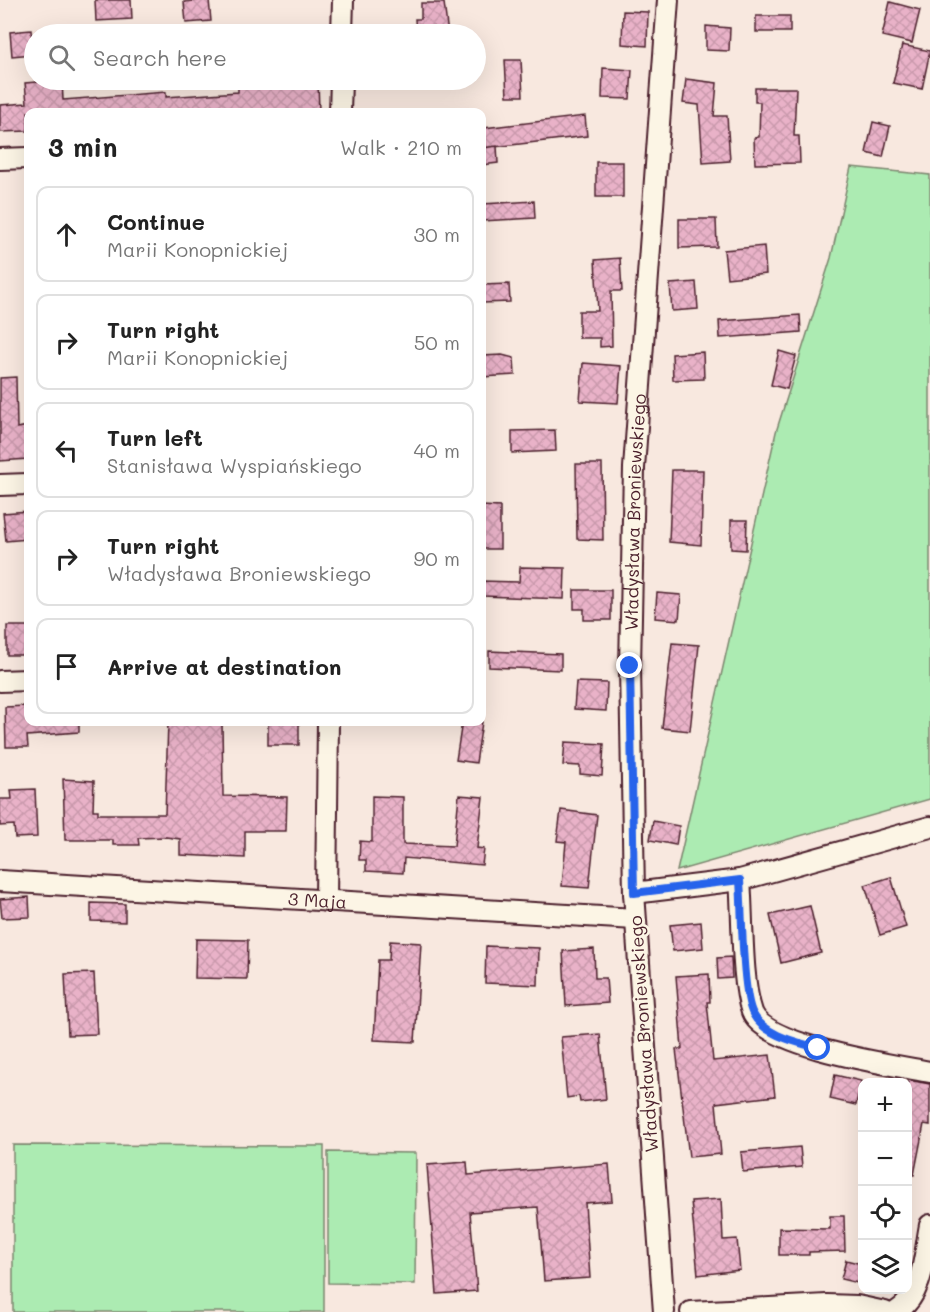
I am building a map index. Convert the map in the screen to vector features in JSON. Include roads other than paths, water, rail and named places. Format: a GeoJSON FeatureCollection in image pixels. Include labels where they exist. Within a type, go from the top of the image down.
{"type":"FeatureCollection","features":[{"type":"Feature","properties":{"kind":"street"},"geometry":{"type":"LineString","coordinates":[[342,24],[343,0]]}},
{"type":"Feature","properties":{"kind":"street","name":"Władysława Broniewskiego"},"geometry":{"type":"LineString","coordinates":[[663,1312],[635,919],[630,666],[634,468],[668,0]]}},
{"type":"Feature","properties":{"kind":"street"},"geometry":{"type":"LineString","coordinates":[[340,90],[340,108]]}},
{"type":"Feature","properties":{"kind":"street"},"geometry":{"type":"LineString","coordinates":[[0,159],[24,158]]}},
{"type":"Feature","properties":{"kind":"street"},"geometry":{"type":"LineString","coordinates":[[0,485],[24,484]]}},
{"type":"Feature","properties":{"kind":"street"},"geometry":{"type":"LineString","coordinates":[[0,681],[24,680]]}},
{"type":"Feature","properties":{"kind":"street"},"geometry":{"type":"LineString","coordinates":[[326,901],[328,726]]}},
{"type":"Feature","properties":{"kind":"street"},"geometry":{"type":"LineString","coordinates":[[634,893],[740,880],[930,827]]}},
{"type":"Feature","properties":{"kind":"street"},"geometry":{"type":"LineString","coordinates":[[740,880],[748,995],[753,1014],[765,1028],[788,1040],[930,1072]]}},
{"type":"Feature","properties":{"kind":"street","name":"3 Maja"},"geometry":{"type":"LineString","coordinates":[[0,881],[635,919]]}},
{"type":"Feature","properties":{"kind":"street"},"geometry":{"type":"LineString","coordinates":[[896,1312],[908,1305],[915,1294],[930,1225]]}},
{"type":"Feature","properties":{"kind":"street"},"geometry":{"type":"LineString","coordinates":[[691,1312],[827,1309],[857,1306],[885,1312]]}}]}
